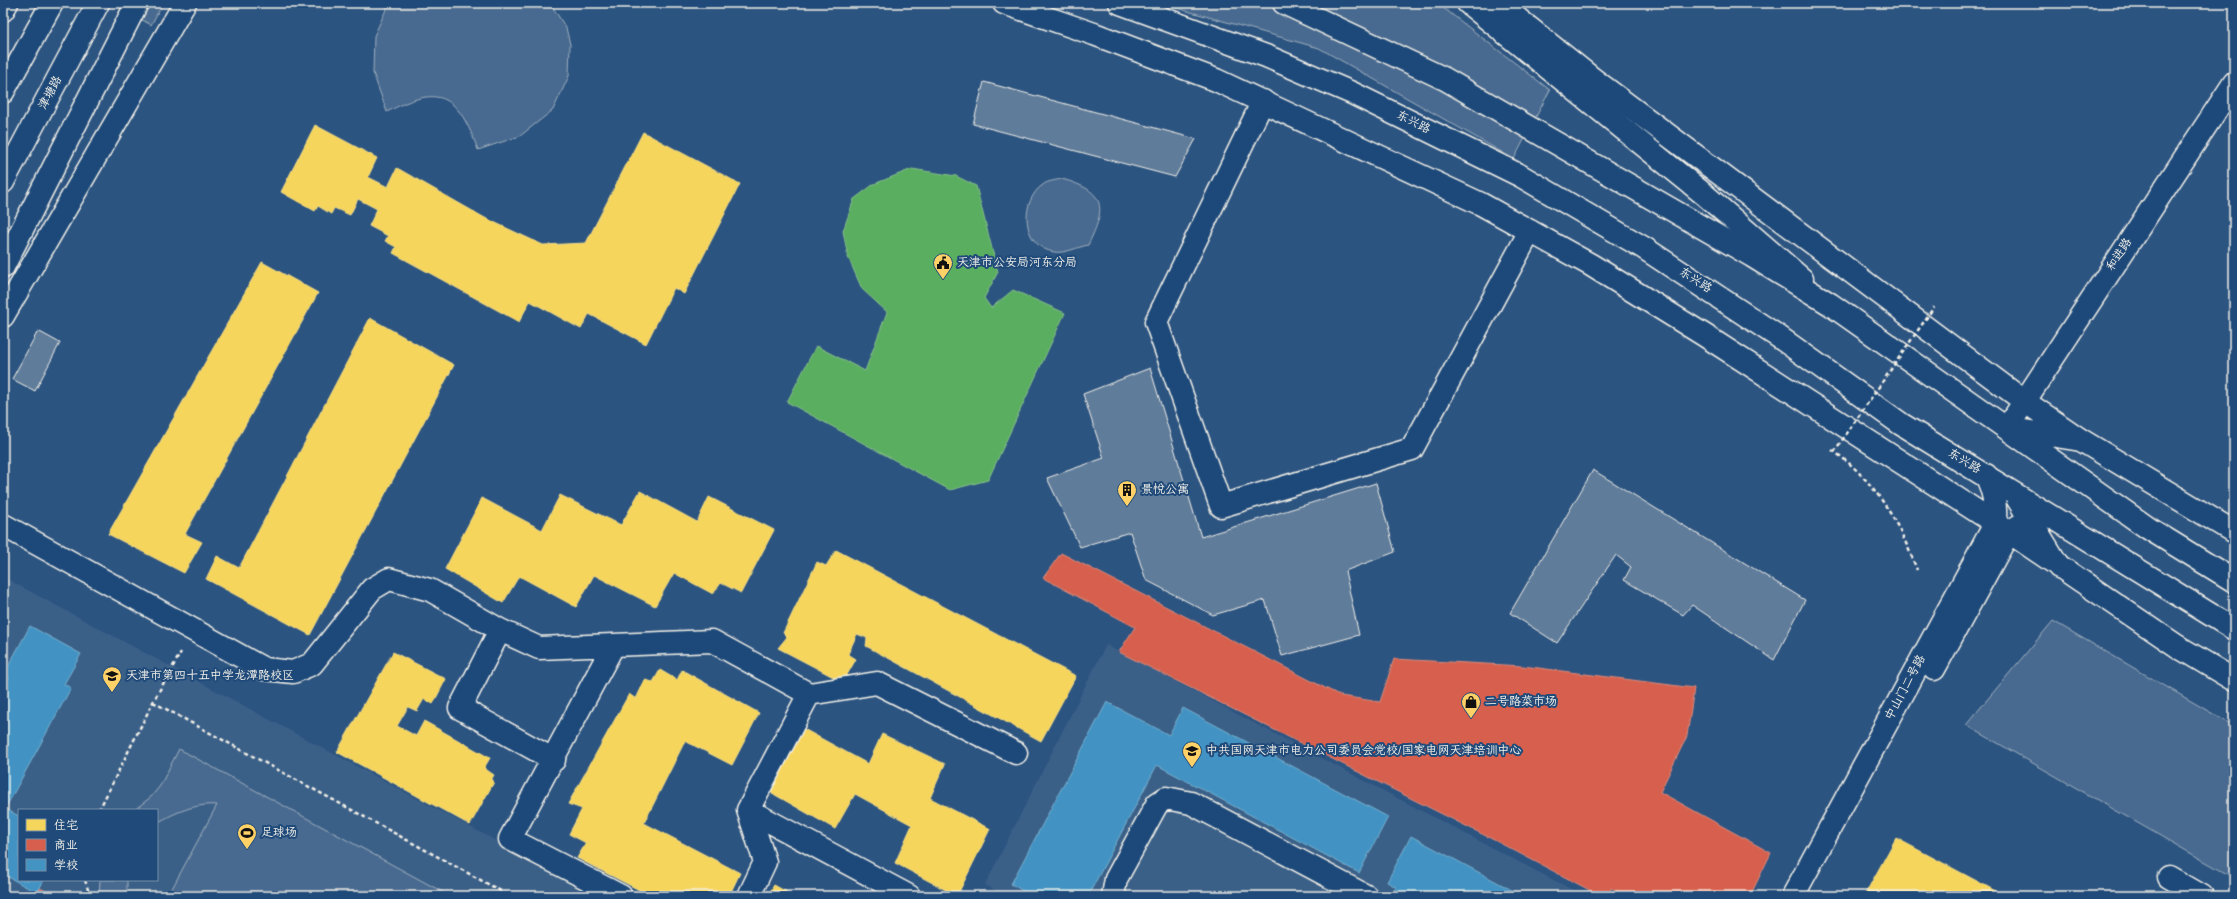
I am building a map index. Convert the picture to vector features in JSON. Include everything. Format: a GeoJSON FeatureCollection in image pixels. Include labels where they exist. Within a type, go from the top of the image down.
{"type":"FeatureCollection","features":[{"type":"Feature","properties":{"kind":"main road"},"geometry":{"type":"LineString","coordinates":[[3,10],[7,3]]}},
{"type":"Feature","properties":{"kind":"main road"},"geometry":{"type":"LineString","coordinates":[[3,92],[52,3]]}},
{"type":"Feature","properties":{"kind":"main road","name":"津塘路"},"geometry":{"type":"LineString","coordinates":[[3,182],[98,3]]}},
{"type":"Feature","properties":{"kind":"main road"},"geometry":{"type":"LineString","coordinates":[[3,266],[137,3]]}},
{"type":"Feature","properties":{"kind":"main road"},"geometry":{"type":"LineString","coordinates":[[3,316],[185,3]]}},
{"type":"Feature","properties":{"kind":"main road"},"geometry":{"type":"LineString","coordinates":[[1004,3],[1094,34],[1216,80],[1481,204],[1591,265],[1704,335],[2002,528],[2177,646],[2234,680]]}},
{"type":"Feature","properties":{"kind":"main road","name":"东兴路"},"geometry":{"type":"LineString","coordinates":[[1120,3],[1266,56],[1337,87],[1521,176],[1644,248],[1779,337],[1901,424],[2234,629]]}},
{"type":"Feature","properties":{"kind":"main road"},"geometry":{"type":"LineString","coordinates":[[1284,3],[1445,80],[1752,256],[1830,304],[2148,528],[2234,581]]}},
{"type":"Feature","properties":{"kind":"main road"},"geometry":{"type":"LineString","coordinates":[[1468,3],[1705,195],[1830,304]]}},
{"type":"Feature","properties":{"kind":"main road"},"geometry":{"type":"LineString","coordinates":[[1498,3],[1599,84],[2024,400],[2081,440],[2234,532]]}},
{"type":"Feature","properties":{"kind":"main road","name":"和进路"},"geometry":{"type":"LineString","coordinates":[[2007,428],[2234,83]]}},
{"type":"Feature","properties":{"kind":"main road"},"geometry":{"type":"LineString","coordinates":[[1263,101],[1156,322],[1221,506],[1412,449],[1530,231]]}},
{"type":"Feature","properties":{"kind":"main road"},"geometry":{"type":"LineString","coordinates":[[2007,428],[2081,440]]}},
{"type":"Feature","properties":{"kind":"main road","name":"中山门二号路"},"geometry":{"type":"LineString","coordinates":[[1808,896],[2002,528],[1993,490],[1986,475]]}},
{"type":"Feature","properties":{"kind":"main road"},"geometry":{"type":"LineString","coordinates":[[2016,496],[2059,567]]}},
{"type":"Feature","properties":{"kind":"main road"},"geometry":{"type":"LineString","coordinates":[[2002,528],[2032,522],[2061,523]]}},
{"type":"Feature","properties":{"kind":"main road"},"geometry":{"type":"LineString","coordinates":[[3,524],[264,669],[293,672],[312,664],[372,589],[389,579],[430,590],[500,630],[540,648],[613,646],[712,640],[809,694],[877,683],[1016,753]]}},
{"type":"Feature","properties":{"kind":"main road","name":"中山门二号路"},"geometry":{"type":"LineString","coordinates":[[1793,896],[2002,528]]}},
{"type":"Feature","properties":{"kind":"main road"},"geometry":{"type":"LineString","coordinates":[[500,630],[460,708],[554,760]]}},
{"type":"Feature","properties":{"kind":"main road"},"geometry":{"type":"LineString","coordinates":[[613,646],[554,760],[510,839],[621,896]]}},
{"type":"Feature","properties":{"kind":"main road"},"geometry":{"type":"LineString","coordinates":[[749,896],[765,862],[748,810],[809,694]]}},
{"type":"Feature","properties":{"kind":"main road"},"geometry":{"type":"LineString","coordinates":[[1113,896],[1116,879],[1153,810],[1157,804],[1166,798],[1192,803],[1366,896]]}},
{"type":"Feature","properties":{"kind":"main road"},"geometry":{"type":"LineString","coordinates":[[748,810],[909,896]]}},
{"type":"Feature","properties":{"kind":"main road"},"geometry":{"type":"LineString","coordinates":[[2169,877],[2202,896]]}},
{"type":"Feature","properties":{"kind":"path"},"geometry":{"type":"LineString","coordinates":[[1917,570],[1905,538],[1882,499],[1864,476],[1834,452],[1934,307]]}},
{"type":"Feature","properties":{"kind":"path"},"geometry":{"type":"LineString","coordinates":[[100,809],[153,702],[194,630]]}},
{"type":"Feature","properties":{"kind":"path"},"geometry":{"type":"LineString","coordinates":[[153,702],[510,896]]}},
{"type":"Feature","properties":{"kind":"path"},"geometry":{"type":"LineString","coordinates":[[85,881],[90,896]]}},
{"type":"Feature","properties":{"kind":"shaded area"},"geometry":{"type":"Polygon","coordinates":[[[113,3],[163,3],[151,25],[113,3]]]}},
{"type":"Feature","properties":{"kind":"shaded area"},"geometry":{"type":"Polygon","coordinates":[[[389,3],[550,3],[566,28],[570,44],[569,76],[553,110],[520,136],[478,150],[471,131],[463,117],[454,106],[445,100],[434,97],[421,98],[405,103],[387,112],[373,73],[374,36],[389,3]]]}},
{"type":"Feature","properties":{"kind":"shaded area"},"geometry":{"type":"Polygon","coordinates":[[[1159,3],[1437,3],[1550,90],[1514,159],[1319,48],[1159,3]]]}},
{"type":"Feature","properties":{"kind":"shaded area"},"geometry":{"type":"Polygon","coordinates":[[[1062,179],[1077,184],[1095,195],[1099,202],[1100,211],[1094,232],[1088,245],[1067,251],[1054,252],[1043,248],[1035,242],[1030,233],[1027,222],[1027,211],[1030,201],[1036,191],[1046,183],[1062,179]]]}},
{"type":"Feature","properties":{"kind":"shaded area","name":"天津市第四十五中学龙潭路校区"},"geometry":{"type":"Polygon","coordinates":[[[3,577],[599,896],[55,896],[40,888],[36,896],[3,896],[3,577]]]}},
{"type":"Feature","properties":{"kind":"shaded area"},"geometry":{"type":"Polygon","coordinates":[[[2053,621],[2234,726],[2234,878],[1966,725],[2053,621]]]}},
{"type":"Feature","properties":{"kind":"shaded area","name":"中共国网天津市电力公司委员会党校/国家电网天津培训中心"},"geometry":{"type":"Polygon","coordinates":[[[1106,645],[1584,896],[1006,896],[985,885],[1106,645]]]}},
{"type":"Feature","properties":{"kind":"shaded area"},"geometry":{"type":"Polygon","coordinates":[[[179,749],[450,896],[168,896],[217,805],[193,807],[158,822],[158,809],[135,809],[151,797],[160,786],[179,749]]]}},
{"type":"Feature","properties":{"kind":"shaded area"},"geometry":{"type":"Polygon","coordinates":[[[100,881],[127,881],[127,896],[99,896],[100,881]]]}},
{"type":"Feature","properties":{"kind":"building: 住宅"},"geometry":{"type":"Polygon","coordinates":[[[315,125],[377,158],[368,177],[388,187],[397,168],[485,218],[543,245],[586,243],[643,132],[740,184],[684,294],[674,288],[646,344],[589,314],[581,329],[530,301],[519,322],[393,253],[396,247],[385,241],[388,236],[369,226],[377,209],[358,199],[350,215],[334,208],[331,214],[318,206],[315,211],[281,192],[315,125]]]}},
{"type":"Feature","properties":{"kind":"building: 住宅"},"geometry":{"type":"Polygon","coordinates":[[[262,262],[318,293],[185,534],[202,542],[184,573],[108,534],[262,262]]]}},
{"type":"Feature","properties":{"kind":"building: 住宅"},"geometry":{"type":"Polygon","coordinates":[[[370,318],[454,365],[310,635],[206,579],[217,556],[239,568],[370,318]]]}},
{"type":"Feature","properties":{"kind":"building: 住宅"},"geometry":{"type":"Polygon","coordinates":[[[640,491],[697,522],[709,497],[774,530],[741,593],[721,583],[713,594],[674,573],[655,606],[594,575],[576,607],[519,576],[503,603],[445,569],[482,498],[542,530],[560,495],[621,525],[640,491]]]}},
{"type":"Feature","properties":{"kind":"building: 住宅"},"geometry":{"type":"Polygon","coordinates":[[[836,550],[1076,676],[1041,741],[866,646],[867,638],[857,634],[848,654],[856,659],[843,682],[778,648],[787,637],[783,633],[817,562],[826,566],[836,550]]]}},
{"type":"Feature","properties":{"kind":"building: 住宅"},"geometry":{"type":"Polygon","coordinates":[[[393,652],[446,679],[433,704],[424,699],[417,711],[408,707],[397,726],[416,736],[424,721],[490,758],[484,768],[494,775],[491,780],[494,782],[470,825],[337,752],[393,652]]]}},
{"type":"Feature","properties":{"kind":"building: 住宅"},"geometry":{"type":"Polygon","coordinates":[[[660,670],[677,680],[682,670],[759,713],[732,765],[685,741],[644,823],[740,873],[729,896],[651,896],[577,858],[586,843],[569,834],[582,809],[568,804],[629,694],[636,699],[645,680],[653,682],[660,670]]]}},
{"type":"Feature","properties":{"kind":"building: 住宅"},"geometry":{"type":"Polygon","coordinates":[[[802,728],[868,764],[882,734],[945,764],[930,798],[990,829],[957,896],[895,863],[912,825],[855,794],[835,829],[770,792],[802,728]]]}},
{"type":"Feature","properties":{"kind":"building: 住宅"},"geometry":{"type":"Polygon","coordinates":[[[1896,838],[2005,896],[1864,896],[1896,838]]]}},
{"type":"Feature","properties":{"kind":"building: 住宅"},"geometry":{"type":"Polygon","coordinates":[[[774,885],[794,896],[768,896],[774,885]]]}},
{"type":"Feature","properties":{"kind":"building: 商业","name":"二号路菜市场"},"geometry":{"type":"Polygon","coordinates":[[[1061,553],[1341,696],[1380,702],[1394,659],[1523,666],[1694,688],[1687,736],[1660,792],[1771,853],[1750,896],[1627,896],[1611,888],[1608,896],[1601,896],[1494,840],[1119,652],[1135,627],[1043,578],[1061,553]]]}},
{"type":"Feature","properties":{"kind":"building: 商业"},"geometry":{"type":"Polygon","coordinates":[[[40,888],[55,896],[36,896],[40,888]]]}},
{"type":"Feature","properties":{"kind":"building: 学校"},"geometry":{"type":"Polygon","coordinates":[[[30,626],[81,654],[64,684],[71,688],[5,809],[18,816],[18,881],[43,881],[37,893],[3,874],[3,689],[9,678],[5,672],[30,626]]]}},
{"type":"Feature","properties":{"kind":"building: 学校"},"geometry":{"type":"Polygon","coordinates":[[[1107,702],[1169,735],[1183,708],[1388,817],[1359,873],[1157,765],[1088,896],[1032,896],[1011,884],[1107,702]]]}},
{"type":"Feature","properties":{"kind":"building: 学校"},"geometry":{"type":"Polygon","coordinates":[[[1411,836],[1523,896],[1399,896],[1393,893],[1396,887],[1387,882],[1411,836]]]}},
{"type":"Feature","properties":{"kind":"building: 公共"},"geometry":{"type":"Polygon","coordinates":[[[912,169],[956,176],[976,186],[998,272],[984,298],[991,308],[1013,290],[1065,313],[988,480],[950,490],[787,402],[816,346],[865,371],[887,312],[862,289],[848,257],[843,231],[854,199],[874,184],[912,169]]]}},
{"type":"Feature","properties":{"kind":"building: 其他"},"geometry":{"type":"Polygon","coordinates":[[[984,82],[1196,139],[1175,177],[973,124],[984,82]]]}},
{"type":"Feature","properties":{"kind":"building: 其他"},"geometry":{"type":"Polygon","coordinates":[[[38,331],[60,343],[35,391],[12,379],[38,331]]]}},
{"type":"Feature","properties":{"kind":"building: 其他","name":"景悦公寓"},"geometry":{"type":"Polygon","coordinates":[[[1150,368],[1201,537],[1376,483],[1395,552],[1345,571],[1359,635],[1282,656],[1265,600],[1213,615],[1146,580],[1130,532],[1080,547],[1047,478],[1104,458],[1083,394],[1150,368]]]}},
{"type":"Feature","properties":{"kind":"building: 其他"},"geometry":{"type":"Polygon","coordinates":[[[1593,470],[1805,600],[1774,660],[1692,605],[1683,615],[1624,580],[1631,567],[1616,555],[1557,643],[1510,613],[1593,470]]]}},
{"type":"Feature","properties":{"kind":"place","name":"天津市公安局河东分局"},"geometry":{"type":"Point","coordinates":[943,280]}},
{"type":"Feature","properties":{"kind":"place","name":"景悦公寓"},"geometry":{"type":"Point","coordinates":[1127,507]}},
{"type":"Feature","properties":{"kind":"place","name":"天津市第四十五中学龙潭路校区"},"geometry":{"type":"Point","coordinates":[112,693]}},
{"type":"Feature","properties":{"kind":"place","name":"二号路菜市场"},"geometry":{"type":"Point","coordinates":[1471,719]}},
{"type":"Feature","properties":{"kind":"place","name":"中共国网天津市电力公司委员会党校/国家电网天津培训中心"},"geometry":{"type":"Point","coordinates":[1192,768]}},
{"type":"Feature","properties":{"kind":"place","name":"足球场"},"geometry":{"type":"Point","coordinates":[247,850]}}]}
